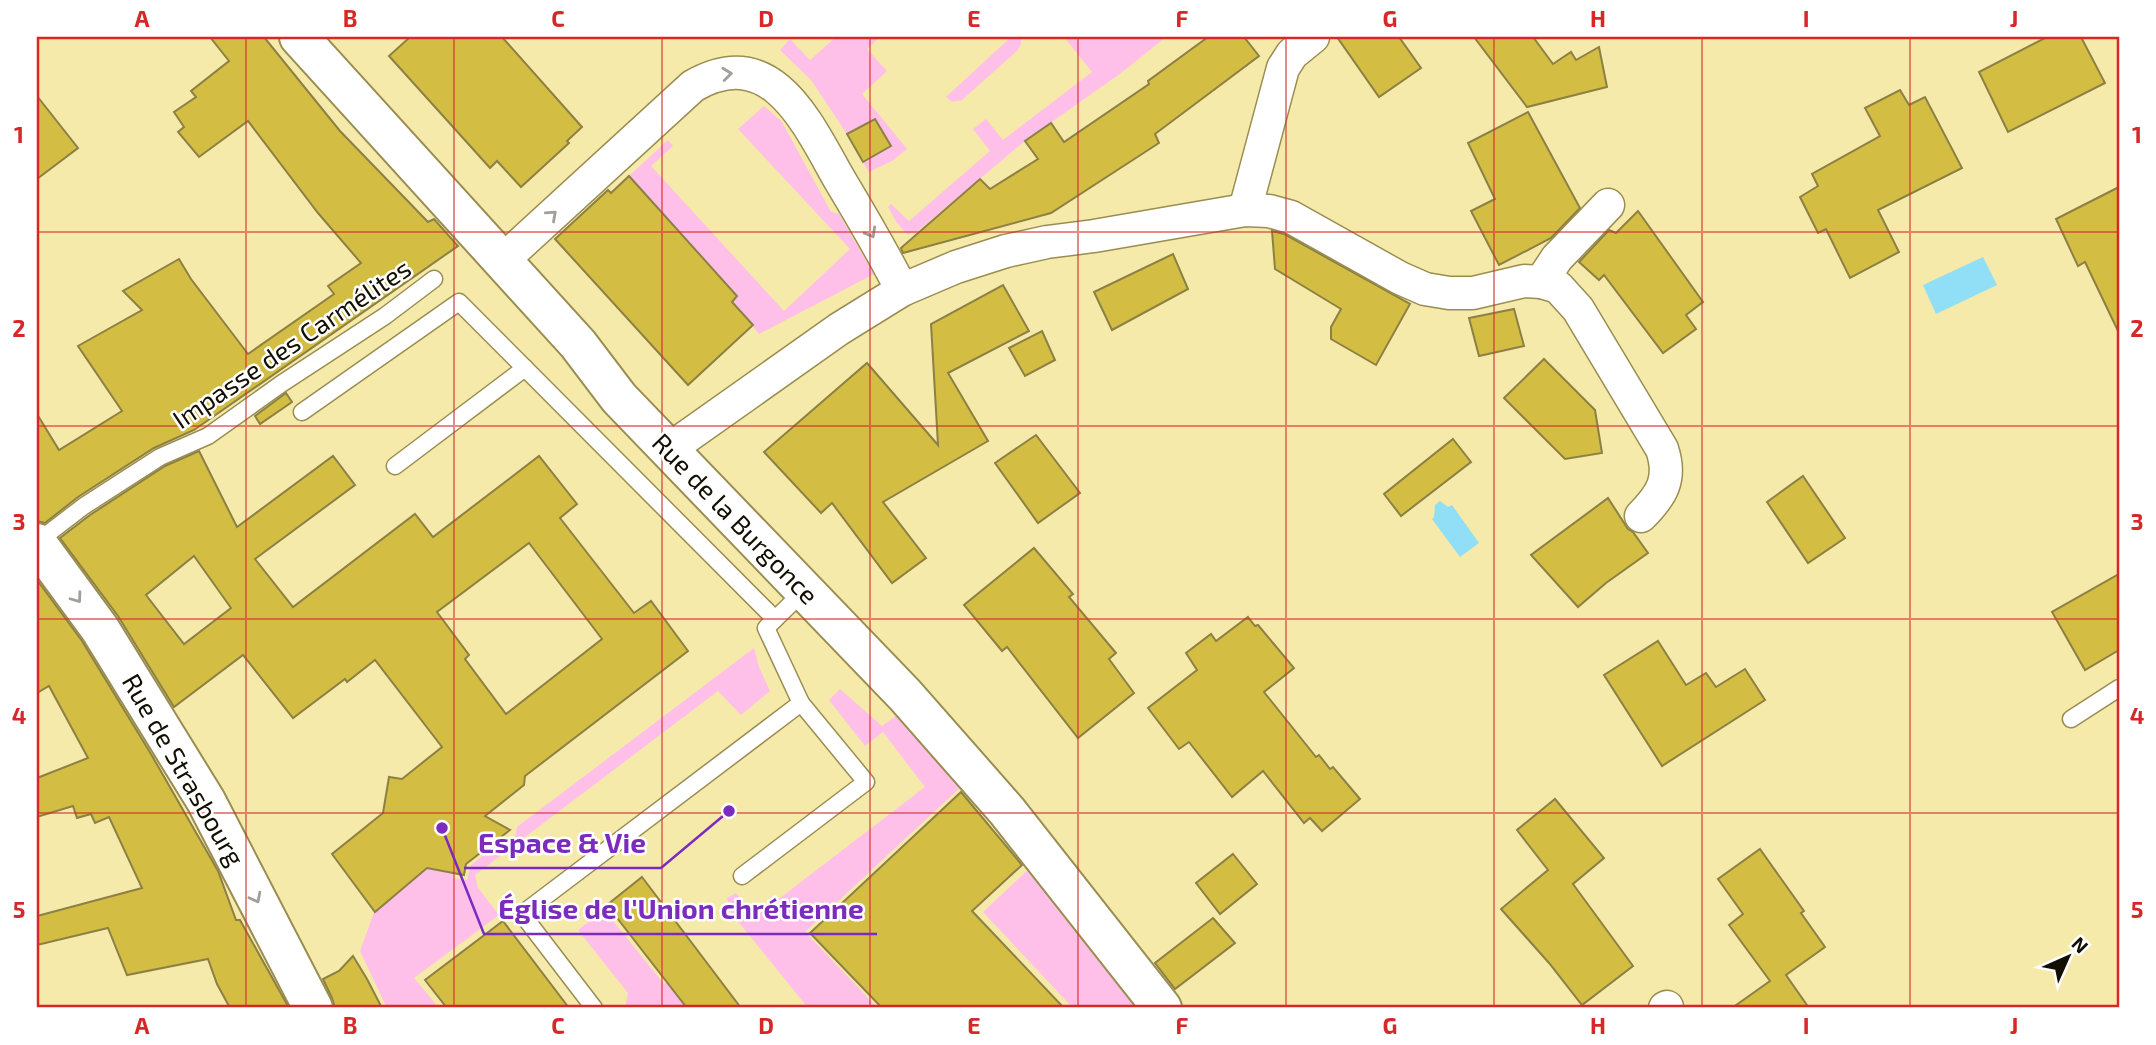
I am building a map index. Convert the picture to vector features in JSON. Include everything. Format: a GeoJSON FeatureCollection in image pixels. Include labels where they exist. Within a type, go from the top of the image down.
{"type":"FeatureCollection","features":[{"type":"Feature","properties":{"kind":"street"},"geometry":{"type":"LineString","coordinates":[[1245,210],[1283,68],[1292,54],[1313,37]]}},
{"type":"Feature","properties":{"kind":"street","name":"Rue de la Burgonce"},"geometry":{"type":"LineString","coordinates":[[311,41],[502,261],[578,344],[619,398],[905,695],[1007,811],[1162,1008]]}},
{"type":"Feature","properties":{"kind":"street"},"geometry":{"type":"LineString","coordinates":[[502,261],[693,86],[711,76],[741,72],[777,88],[802,113],[902,290]]}},
{"type":"Feature","properties":{"kind":"street"},"geometry":{"type":"LineString","coordinates":[[1541,282],[1558,258],[1608,205]]}},
{"type":"Feature","properties":{"kind":"street"},"geometry":{"type":"LineString","coordinates":[[668,450],[839,329],[902,290],[956,267],[1006,251],[1047,242],[1245,210],[1269,211],[1291,216],[1400,278],[1425,289],[1473,293],[1524,281],[1558,287],[1578,309],[1662,449],[1667,465],[1663,488],[1641,516]]}},
{"type":"Feature","properties":{"kind":"street","name":"Rue de Strasbourg"},"geometry":{"type":"LineString","coordinates":[[37,543],[100,629],[206,801],[313,1008]]}},
{"type":"Feature","properties":{"kind":"lane","name":"Impasse des Carmélites"},"geometry":{"type":"LineString","coordinates":[[37,543],[84,506],[160,457],[208,436],[435,279]]}},
{"type":"Feature","properties":{"kind":"lane"},"geometry":{"type":"LineString","coordinates":[[302,412],[459,302],[775,619]]}},
{"type":"Feature","properties":{"kind":"lane"},"geometry":{"type":"LineString","coordinates":[[395,466],[525,368]]}},
{"type":"Feature","properties":{"kind":"lane"},"geometry":{"type":"LineString","coordinates":[[742,876],[866,782],[800,703],[766,628],[805,590]]}},
{"type":"Feature","properties":{"kind":"lane"},"geometry":{"type":"LineString","coordinates":[[2071,719],[2119,688]]}},
{"type":"Feature","properties":{"kind":"lane"},"geometry":{"type":"LineString","coordinates":[[594,1008],[522,914],[800,703]]}},
{"type":"Feature","properties":{"kind":"shaded area"},"geometry":{"type":"Polygon","coordinates":[[[836,37],[880,37],[867,49],[887,71],[862,94],[907,149],[892,161],[869,172],[863,162],[891,146],[875,119],[847,134],[811,80],[780,50],[790,39],[810,60],[836,37]]]}},
{"type":"Feature","properties":{"kind":"shaded area"},"geometry":{"type":"Polygon","coordinates":[[[1011,37],[1021,37],[1017,51],[962,100],[952,102],[946,97],[1011,37]]]}},
{"type":"Feature","properties":{"kind":"shaded area"},"geometry":{"type":"Polygon","coordinates":[[[1064,37],[1166,37],[1121,73],[1025,141],[914,234],[912,232],[908,235],[888,207],[891,204],[909,221],[990,151],[973,129],[986,119],[1003,140],[1092,72],[1064,37]]]}},
{"type":"Feature","properties":{"kind":"shaded area"},"geometry":{"type":"Polygon","coordinates":[[[764,106],[782,122],[831,212],[839,214],[874,274],[759,334],[732,302],[737,295],[629,176],[668,140],[673,146],[651,166],[784,311],[850,249],[738,129],[764,106]]]}},
{"type":"Feature","properties":{"kind":"shaded area"},"geometry":{"type":"Polygon","coordinates":[[[754,648],[770,691],[741,715],[718,691],[475,875],[478,888],[499,915],[414,978],[439,1008],[387,1008],[360,951],[376,907],[445,854],[455,864],[453,878],[467,880],[471,865],[506,838],[515,837],[517,827],[754,648]]]}},
{"type":"Feature","properties":{"kind":"shaded area"},"geometry":{"type":"Polygon","coordinates":[[[840,689],[882,726],[897,715],[964,784],[805,932],[878,1008],[808,1008],[732,914],[727,898],[736,893],[755,917],[925,787],[883,732],[865,746],[829,700],[840,689]]]}},
{"type":"Feature","properties":{"kind":"shaded area"},"geometry":{"type":"Polygon","coordinates":[[[1031,867],[1144,1008],[1073,1008],[983,912],[1031,867]]]}},
{"type":"Feature","properties":{"kind":"shaded area"},"geometry":{"type":"Polygon","coordinates":[[[604,910],[664,984],[700,956],[721,983],[689,1008],[625,1008],[628,993],[578,930],[604,910]]]}},
{"type":"Feature","properties":{"kind":"water"},"geometry":{"type":"Polygon","coordinates":[[[1983,257],[1997,285],[1936,314],[1923,285],[1983,257]]]}},
{"type":"Feature","properties":{"kind":"water"},"geometry":{"type":"Polygon","coordinates":[[[1440,501],[1448,507],[1452,505],[1479,543],[1460,557],[1432,519],[1435,505],[1440,501]]]}},
{"type":"Feature","properties":{"kind":"building"},"geometry":{"type":"Polygon","coordinates":[[[210,37],[264,37],[340,131],[428,222],[434,219],[458,246],[194,430],[154,448],[78,497],[45,523],[37,521],[37,414],[59,450],[122,411],[78,346],[142,310],[123,291],[179,259],[248,354],[334,294],[328,286],[361,263],[318,213],[248,121],[199,157],[178,132],[184,127],[174,112],[196,97],[191,91],[229,61],[210,37]]]}},
{"type":"Feature","properties":{"kind":"building"},"geometry":{"type":"Polygon","coordinates":[[[410,37],[502,37],[582,127],[567,141],[569,143],[521,187],[497,161],[490,168],[389,56],[410,37]]]}},
{"type":"Feature","properties":{"kind":"building"},"geometry":{"type":"Polygon","coordinates":[[[1208,37],[1244,37],[1259,56],[1155,134],[1159,143],[1051,213],[903,253],[901,248],[980,179],[990,189],[1038,159],[1025,141],[1051,123],[1064,142],[1149,84],[1148,81],[1208,37]]]}},
{"type":"Feature","properties":{"kind":"building"},"geometry":{"type":"Polygon","coordinates":[[[1337,37],[1399,37],[1421,68],[1379,97],[1337,37]]]}},
{"type":"Feature","properties":{"kind":"building"},"geometry":{"type":"Polygon","coordinates":[[[1474,37],[1533,37],[1553,64],[1571,52],[1576,60],[1599,47],[1607,87],[1527,107],[1474,37]]]}},
{"type":"Feature","properties":{"kind":"building"},"geometry":{"type":"Polygon","coordinates":[[[2047,37],[2081,37],[2105,83],[2008,132],[1979,72],[2047,37]]]}},
{"type":"Feature","properties":{"kind":"building"},"geometry":{"type":"Polygon","coordinates":[[[1900,90],[1909,105],[1925,97],[1962,168],[1878,210],[1899,252],[1850,278],[1826,229],[1818,233],[1800,197],[1818,186],[1812,174],[1880,136],[1865,108],[1900,90]]]}},
{"type":"Feature","properties":{"kind":"building"},"geometry":{"type":"Polygon","coordinates":[[[37,96],[78,148],[37,179],[37,96]]]}},
{"type":"Feature","properties":{"kind":"building"},"geometry":{"type":"Polygon","coordinates":[[[1528,112],[1580,208],[1551,238],[1499,265],[1471,211],[1495,199],[1468,143],[1528,112]]]}},
{"type":"Feature","properties":{"kind":"building"},"geometry":{"type":"Polygon","coordinates":[[[875,119],[891,146],[863,162],[847,134],[875,119]]]}},
{"type":"Feature","properties":{"kind":"building"},"geometry":{"type":"Polygon","coordinates":[[[629,176],[737,296],[732,302],[753,325],[688,385],[555,239],[608,190],[611,193],[629,176]]]}},
{"type":"Feature","properties":{"kind":"building"},"geometry":{"type":"Polygon","coordinates":[[[2119,187],[2119,333],[2085,262],[2078,266],[2056,219],[2119,187]]]}},
{"type":"Feature","properties":{"kind":"building"},"geometry":{"type":"Polygon","coordinates":[[[1638,211],[1703,302],[1686,315],[1696,329],[1663,353],[1604,275],[1599,280],[1579,262],[1609,230],[1616,233],[1638,211]]]}},
{"type":"Feature","properties":{"kind":"building"},"geometry":{"type":"Polygon","coordinates":[[[1272,231],[1284,234],[1410,304],[1376,365],[1331,339],[1331,327],[1341,309],[1275,269],[1272,231]]]}},
{"type":"Feature","properties":{"kind":"building"},"geometry":{"type":"Polygon","coordinates":[[[1173,254],[1188,289],[1112,330],[1094,292],[1173,254]]]}},
{"type":"Feature","properties":{"kind":"building"},"geometry":{"type":"Polygon","coordinates":[[[1003,285],[1029,331],[948,373],[988,441],[883,502],[926,558],[892,583],[832,503],[821,513],[764,452],[867,363],[938,445],[931,324],[1003,285]]]}},
{"type":"Feature","properties":{"kind":"building"},"geometry":{"type":"Polygon","coordinates":[[[1514,309],[1524,346],[1479,356],[1469,318],[1514,309]]]}},
{"type":"Feature","properties":{"kind":"building"},"geometry":{"type":"Polygon","coordinates":[[[1042,331],[1055,360],[1025,376],[1009,348],[1042,331]]]}},
{"type":"Feature","properties":{"kind":"building"},"geometry":{"type":"Polygon","coordinates":[[[1544,359],[1595,410],[1602,453],[1565,459],[1504,398],[1544,359]]]}},
{"type":"Feature","properties":{"kind":"building"},"geometry":{"type":"Polygon","coordinates":[[[286,393],[292,402],[260,424],[255,416],[286,393]]]}},
{"type":"Feature","properties":{"kind":"building"},"geometry":{"type":"Polygon","coordinates":[[[1036,435],[1080,493],[1038,523],[995,463],[1036,435]]]}},
{"type":"Feature","properties":{"kind":"building"},"geometry":{"type":"Polygon","coordinates":[[[1453,439],[1471,462],[1401,516],[1384,494],[1453,439]]]}},
{"type":"Feature","properties":{"kind":"building"},"geometry":{"type":"Polygon","coordinates":[[[199,451],[237,527],[333,456],[355,485],[255,559],[293,607],[415,514],[433,537],[539,456],[577,504],[560,518],[634,613],[651,601],[688,651],[525,776],[524,785],[485,816],[510,830],[466,864],[464,875],[427,868],[375,912],[332,854],[383,813],[389,777],[402,779],[442,747],[375,660],[293,718],[243,655],[174,707],[118,616],[60,538],[165,466],[199,451]],[[529,543],[437,612],[469,655],[465,659],[506,714],[602,639],[529,543]],[[194,556],[146,595],[184,644],[231,608],[194,556]]]}},
{"type":"Feature","properties":{"kind":"building"},"geometry":{"type":"Polygon","coordinates":[[[1803,476],[1845,538],[1808,563],[1767,502],[1803,476]]]}},
{"type":"Feature","properties":{"kind":"building"},"geometry":{"type":"Polygon","coordinates":[[[1608,498],[1648,553],[1578,607],[1531,555],[1608,498]]]}},
{"type":"Feature","properties":{"kind":"building"},"geometry":{"type":"Polygon","coordinates":[[[1034,548],[1073,594],[1069,597],[1116,653],[1109,659],[1134,693],[1078,738],[1007,647],[1002,651],[964,605],[1034,548]]]}},
{"type":"Feature","properties":{"kind":"building"},"geometry":{"type":"Polygon","coordinates":[[[2119,574],[2119,650],[2085,670],[2052,612],[2119,574]]]}},
{"type":"Feature","properties":{"kind":"building"},"geometry":{"type":"Polygon","coordinates":[[[37,580],[82,641],[151,754],[218,871],[236,920],[240,920],[289,1008],[230,1008],[208,959],[127,975],[108,928],[37,945],[37,916],[142,888],[109,817],[95,823],[91,814],[77,818],[73,806],[37,817],[37,778],[88,758],[49,686],[37,693],[37,580]]]}},
{"type":"Feature","properties":{"kind":"building"},"geometry":{"type":"Polygon","coordinates":[[[1248,617],[1294,668],[1264,692],[1316,757],[1319,755],[1330,769],[1333,767],[1360,799],[1322,831],[1310,818],[1304,823],[1263,771],[1232,797],[1189,742],[1179,749],[1148,708],[1197,670],[1186,653],[1211,634],[1216,641],[1248,617]]]}},
{"type":"Feature","properties":{"kind":"building"},"geometry":{"type":"Polygon","coordinates":[[[1658,641],[1686,685],[1706,673],[1716,687],[1745,669],[1765,700],[1662,766],[1604,675],[1658,641]]]}},
{"type":"Feature","properties":{"kind":"building"},"geometry":{"type":"Polygon","coordinates":[[[961,792],[1022,865],[972,911],[1064,1008],[882,1008],[810,933],[961,792]]]}},
{"type":"Feature","properties":{"kind":"building"},"geometry":{"type":"Polygon","coordinates":[[[1555,799],[1604,858],[1573,884],[1633,966],[1582,1005],[1501,909],[1548,870],[1517,830],[1555,799]]]}},
{"type":"Feature","properties":{"kind":"building"},"geometry":{"type":"Polygon","coordinates":[[[1760,849],[1804,911],[1801,913],[1825,947],[1786,975],[1809,1008],[1732,1008],[1770,981],[1729,925],[1743,914],[1718,879],[1760,849]]]}},
{"type":"Feature","properties":{"kind":"building"},"geometry":{"type":"Polygon","coordinates":[[[1233,854],[1257,884],[1220,914],[1196,883],[1233,854]]]}},
{"type":"Feature","properties":{"kind":"building"},"geometry":{"type":"Polygon","coordinates":[[[642,877],[741,1008],[687,1008],[607,905],[642,877]]]}},
{"type":"Feature","properties":{"kind":"building"},"geometry":{"type":"Polygon","coordinates":[[[1213,918],[1235,943],[1175,989],[1155,963],[1213,918]]]}},
{"type":"Feature","properties":{"kind":"building"},"geometry":{"type":"Polygon","coordinates":[[[503,921],[569,1008],[447,1008],[425,980],[503,921]]]}},
{"type":"Feature","properties":{"kind":"building"},"geometry":{"type":"Polygon","coordinates":[[[353,956],[382,1008],[335,1008],[323,979],[339,971],[353,956]]]}},
{"type":"Feature","properties":{"kind":"place","name":"Espace & Vie"},"geometry":{"type":"Point","coordinates":[729,811]}},
{"type":"Feature","properties":{"kind":"place","name":"Église de l'Union chrétienne"},"geometry":{"type":"Point","coordinates":[442,828]}}]}
